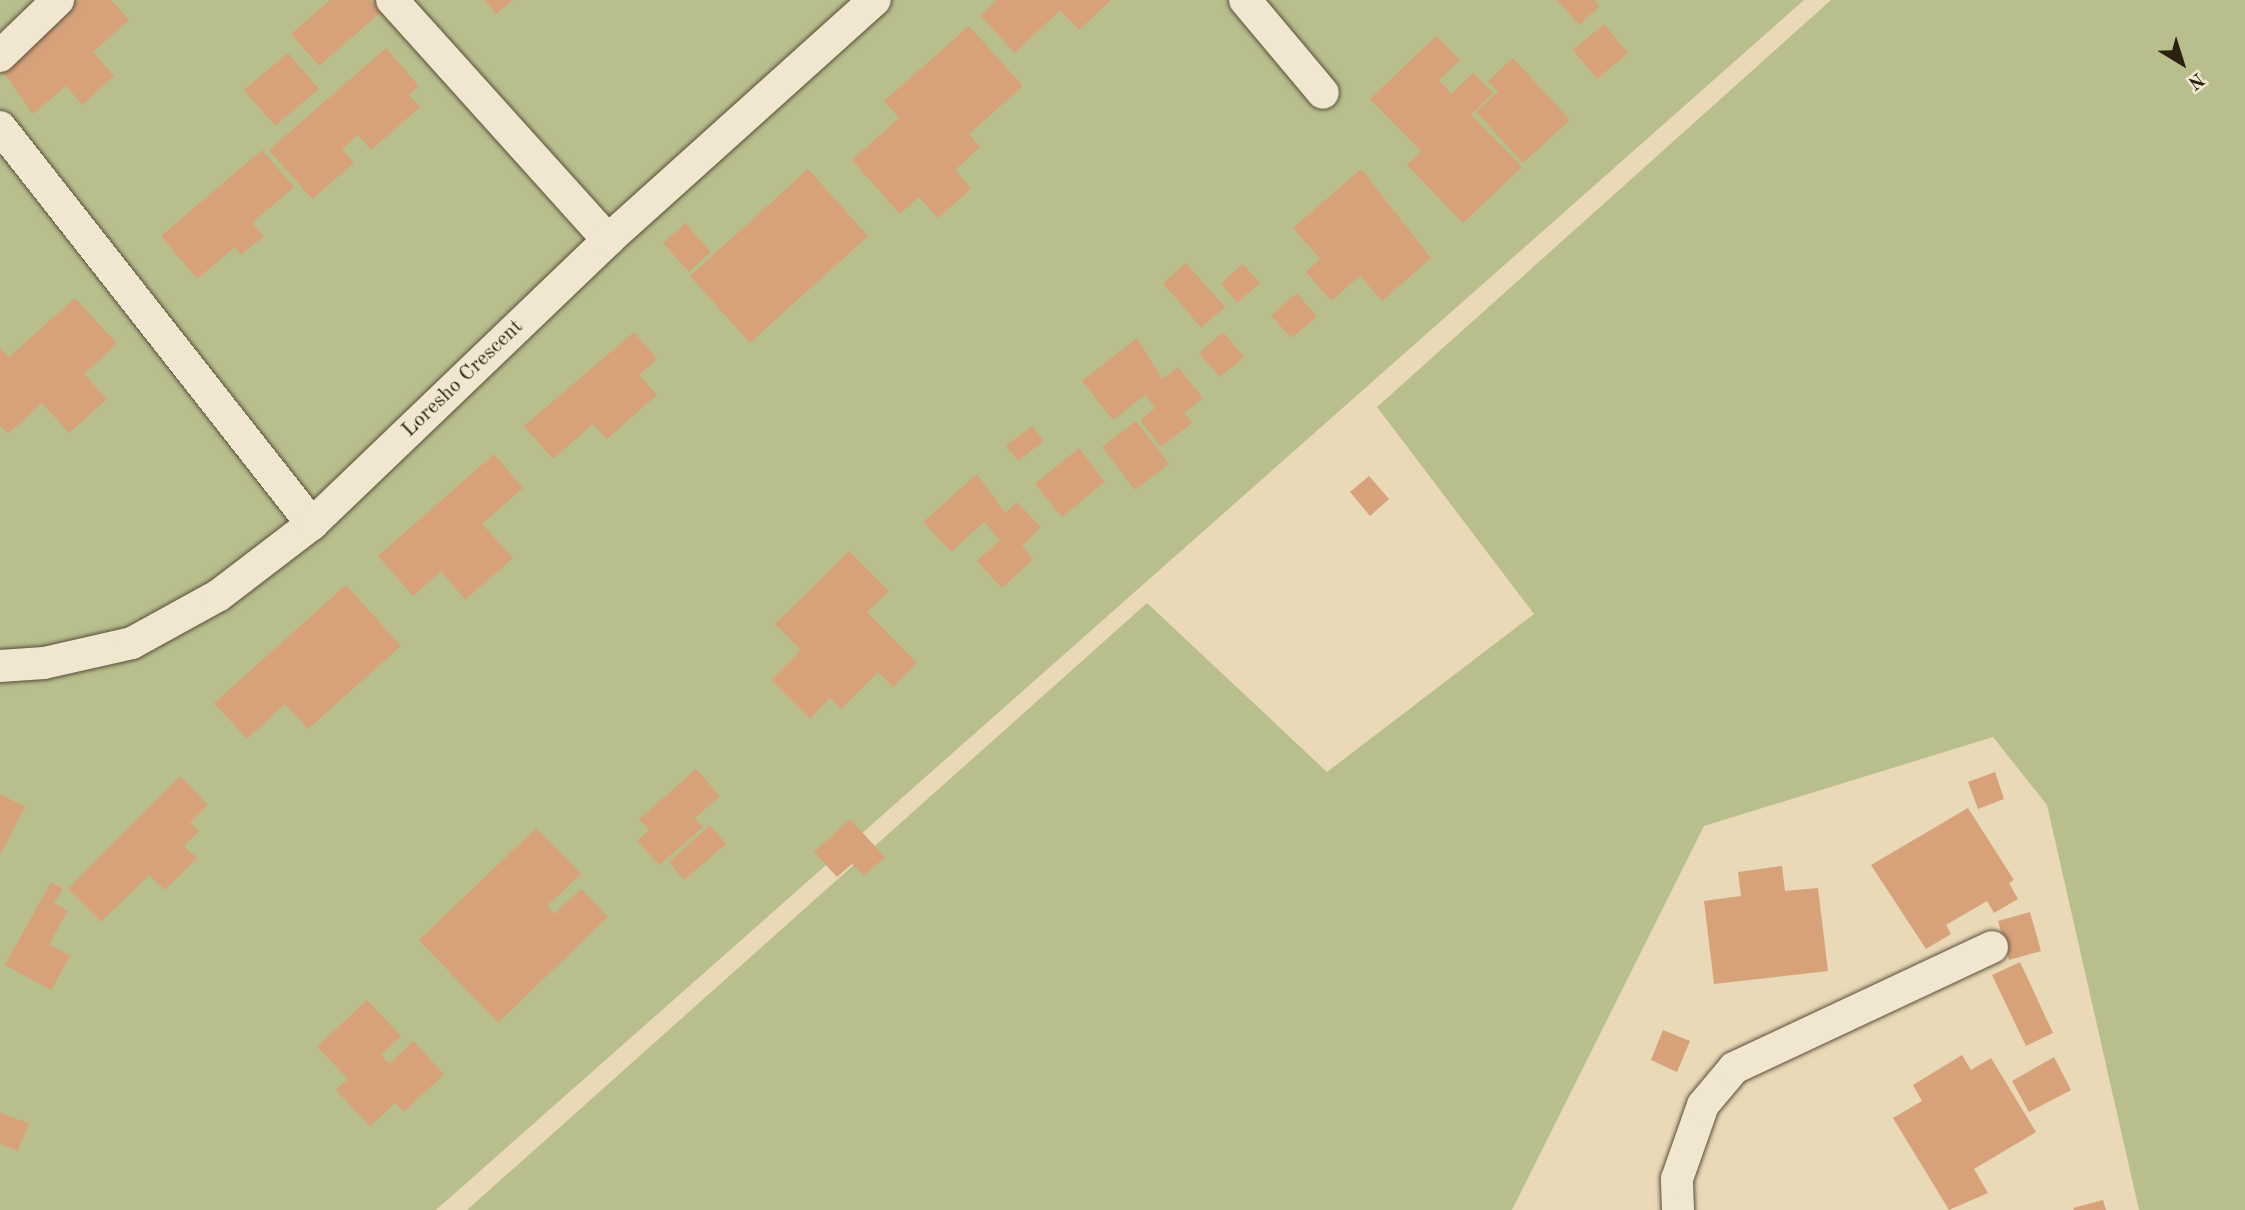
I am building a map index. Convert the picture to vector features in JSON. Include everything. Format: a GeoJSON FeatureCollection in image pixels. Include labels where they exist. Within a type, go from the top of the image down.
{"type":"FeatureCollection","features":[{"type":"Feature","properties":{"kind":"street"},"geometry":{"type":"LineString","coordinates":[[0,56],[58,0]]}},
{"type":"Feature","properties":{"kind":"street"},"geometry":{"type":"LineString","coordinates":[[392,0],[608,240]]}},
{"type":"Feature","properties":{"kind":"street","name":"Loresho Crescent"},"geometry":{"type":"LineString","coordinates":[[0,666],[44,663],[132,643],[219,595],[312,524],[608,240],[875,0]]}},
{"type":"Feature","properties":{"kind":"street"},"geometry":{"type":"LineString","coordinates":[[1245,0],[1323,93]]}},
{"type":"Feature","properties":{"kind":"street"},"geometry":{"type":"LineString","coordinates":[[0,127],[312,524]]}},
{"type":"Feature","properties":{"kind":"street"},"geometry":{"type":"LineString","coordinates":[[1678,1210],[1677,1179],[1703,1105],[1734,1068],[1992,947]]}},
{"type":"Feature","properties":{"kind":"green space"},"geometry":{"type":"Polygon","coordinates":[[[0,0],[1804,0],[436,1210],[0,1210],[0,0]]]}},
{"type":"Feature","properties":{"kind":"green space"},"geometry":{"type":"Polygon","coordinates":[[[1831,0],[2245,0],[2245,1210],[2139,1210],[2047,805],[1993,737],[1704,826],[1512,1210],[467,1210],[1147,603],[1327,772],[1534,614],[1377,407],[1831,0]]]}},
{"type":"Feature","properties":{"kind":"building"},"geometry":{"type":"Polygon","coordinates":[[[79,0],[111,0],[129,20],[93,52],[114,76],[82,105],[66,86],[33,114],[0,68],[79,0]]]}},
{"type":"Feature","properties":{"kind":"building"},"geometry":{"type":"Polygon","coordinates":[[[330,0],[370,0],[381,12],[319,66],[291,34],[330,0]]]}},
{"type":"Feature","properties":{"kind":"building"},"geometry":{"type":"Polygon","coordinates":[[[484,0],[513,0],[496,14],[484,0]]]}},
{"type":"Feature","properties":{"kind":"building"},"geometry":{"type":"Polygon","coordinates":[[[997,0],[1111,0],[1079,30],[1060,10],[1015,53],[980,16],[997,0]]]}},
{"type":"Feature","properties":{"kind":"building"},"geometry":{"type":"Polygon","coordinates":[[[1557,0],[1594,0],[1600,6],[1579,25],[1557,0]]]}},
{"type":"Feature","properties":{"kind":"building"},"geometry":{"type":"Polygon","coordinates":[[[1604,24],[1628,53],[1597,79],[1573,50],[1604,24]]]}},
{"type":"Feature","properties":{"kind":"building"},"geometry":{"type":"Polygon","coordinates":[[[969,26],[1023,86],[969,134],[980,147],[955,170],[971,189],[938,218],[919,197],[900,214],[852,160],[899,118],[884,101],[969,26]]]}},
{"type":"Feature","properties":{"kind":"building"},"geometry":{"type":"Polygon","coordinates":[[[1436,36],[1460,60],[1439,80],[1451,94],[1473,73],[1493,93],[1471,115],[1522,167],[1463,223],[1407,165],[1421,151],[1370,99],[1436,36]]]}},
{"type":"Feature","properties":{"kind":"building"},"geometry":{"type":"Polygon","coordinates":[[[386,48],[419,86],[409,95],[420,107],[371,150],[358,135],[342,149],[354,163],[312,199],[269,150],[386,48]]]}},
{"type":"Feature","properties":{"kind":"building"},"geometry":{"type":"Polygon","coordinates":[[[288,53],[319,89],[275,126],[244,90],[288,53]]]}},
{"type":"Feature","properties":{"kind":"building"},"geometry":{"type":"Polygon","coordinates":[[[1513,58],[1570,120],[1523,163],[1476,112],[1498,92],[1488,81],[1513,58]]]}},
{"type":"Feature","properties":{"kind":"building"},"geometry":{"type":"Polygon","coordinates":[[[262,150],[294,187],[252,223],[264,236],[241,255],[235,247],[197,279],[161,236],[262,150]]]}},
{"type":"Feature","properties":{"kind":"building"},"geometry":{"type":"Polygon","coordinates":[[[808,169],[868,236],[750,343],[690,276],[808,169]]]}},
{"type":"Feature","properties":{"kind":"building"},"geometry":{"type":"Polygon","coordinates":[[[1361,169],[1431,258],[1382,301],[1360,276],[1331,301],[1306,272],[1320,259],[1293,228],[1361,169]]]}},
{"type":"Feature","properties":{"kind":"building"},"geometry":{"type":"Polygon","coordinates":[[[685,223],[711,252],[689,272],[663,243],[685,223]]]}},
{"type":"Feature","properties":{"kind":"building"},"geometry":{"type":"Polygon","coordinates":[[[1186,263],[1225,307],[1201,328],[1163,283],[1186,263]]]}},
{"type":"Feature","properties":{"kind":"building"},"geometry":{"type":"Polygon","coordinates":[[[1243,264],[1260,283],[1237,303],[1221,283],[1243,264]]]}},
{"type":"Feature","properties":{"kind":"building"},"geometry":{"type":"Polygon","coordinates":[[[1297,293],[1317,317],[1291,338],[1271,315],[1297,293]]]}},
{"type":"Feature","properties":{"kind":"building"},"geometry":{"type":"Polygon","coordinates":[[[75,298],[117,344],[84,374],[107,399],[69,433],[42,403],[8,434],[0,425],[0,347],[9,357],[75,298]]]}},
{"type":"Feature","properties":{"kind":"building"},"geometry":{"type":"Polygon","coordinates":[[[634,332],[657,359],[639,375],[657,395],[607,439],[593,424],[553,459],[524,426],[634,332]]]}},
{"type":"Feature","properties":{"kind":"building"},"geometry":{"type":"Polygon","coordinates":[[[1223,332],[1244,357],[1220,377],[1199,353],[1223,332]]]}},
{"type":"Feature","properties":{"kind":"building"},"geometry":{"type":"Polygon","coordinates":[[[1137,338],[1162,379],[1178,367],[1203,398],[1184,413],[1192,423],[1161,447],[1140,420],[1155,408],[1145,395],[1113,420],[1082,381],[1137,338]]]}},
{"type":"Feature","properties":{"kind":"building"},"geometry":{"type":"Polygon","coordinates":[[[1136,421],[1169,464],[1135,490],[1102,447],[1136,421]]]}},
{"type":"Feature","properties":{"kind":"building"},"geometry":{"type":"Polygon","coordinates":[[[1032,426],[1044,441],[1018,461],[1006,446],[1032,426]]]}},
{"type":"Feature","properties":{"kind":"building"},"geometry":{"type":"Polygon","coordinates":[[[1079,448],[1105,482],[1062,517],[1035,484],[1079,448]]]}},
{"type":"Feature","properties":{"kind":"building"},"geometry":{"type":"Polygon","coordinates":[[[494,454],[523,488],[482,524],[513,558],[465,600],[441,571],[413,596],[378,556],[494,454]]]}},
{"type":"Feature","properties":{"kind":"building"},"geometry":{"type":"Polygon","coordinates":[[[977,474],[1005,513],[1017,502],[1041,527],[1022,546],[1033,559],[1002,588],[977,561],[1000,540],[984,522],[951,552],[923,522],[977,474]]]}},
{"type":"Feature","properties":{"kind":"building"},"geometry":{"type":"Polygon","coordinates":[[[1369,476],[1389,499],[1370,516],[1350,492],[1369,476]]]}},
{"type":"Feature","properties":{"kind":"building"},"geometry":{"type":"Polygon","coordinates":[[[849,551],[889,591],[867,612],[917,663],[893,687],[878,672],[841,709],[830,698],[810,719],[771,680],[801,650],[775,624],[849,551]]]}},
{"type":"Feature","properties":{"kind":"building"},"geometry":{"type":"Polygon","coordinates":[[[346,585],[401,646],[308,729],[285,704],[247,739],[214,703],[346,585]]]}},
{"type":"Feature","properties":{"kind":"building"},"geometry":{"type":"Polygon","coordinates":[[[696,769],[720,796],[695,818],[703,827],[659,865],[637,841],[649,830],[639,819],[696,769]]]}},
{"type":"Feature","properties":{"kind":"building"},"geometry":{"type":"Polygon","coordinates":[[[1995,772],[2004,799],[1978,809],[1968,782],[1995,772]]]}},
{"type":"Feature","properties":{"kind":"building"},"geometry":{"type":"Polygon","coordinates":[[[180,776],[208,805],[190,823],[199,831],[184,846],[197,858],[165,890],[149,875],[101,922],[68,889],[180,776]]]}},
{"type":"Feature","properties":{"kind":"building"},"geometry":{"type":"Polygon","coordinates":[[[0,794],[25,807],[0,855],[0,794]]]}},
{"type":"Feature","properties":{"kind":"building"},"geometry":{"type":"Polygon","coordinates":[[[1968,808],[2014,880],[2009,883],[2018,899],[1994,913],[1987,901],[1946,925],[1951,934],[1926,949],[1871,865],[1968,808]]]}},
{"type":"Feature","properties":{"kind":"building"},"geometry":{"type":"Polygon","coordinates":[[[850,819],[885,857],[864,876],[852,864],[837,877],[814,852],[850,819]]]}},
{"type":"Feature","properties":{"kind":"building"},"geometry":{"type":"Polygon","coordinates":[[[710,825],[726,844],[684,880],[669,862],[710,825]]]}},
{"type":"Feature","properties":{"kind":"building"},"geometry":{"type":"Polygon","coordinates":[[[536,828],[581,874],[547,906],[554,914],[581,889],[608,917],[498,1023],[419,940],[536,828]]]}},
{"type":"Feature","properties":{"kind":"building"},"geometry":{"type":"Polygon","coordinates":[[[1782,866],[1785,891],[1818,888],[1828,971],[1714,984],[1704,901],[1741,896],[1738,872],[1782,866]]]}},
{"type":"Feature","properties":{"kind":"building"},"geometry":{"type":"Polygon","coordinates":[[[51,882],[63,889],[54,903],[68,911],[49,944],[70,956],[51,990],[5,965],[51,882]]]}},
{"type":"Feature","properties":{"kind":"building"},"geometry":{"type":"Polygon","coordinates":[[[2030,912],[2041,951],[2009,960],[1998,921],[2030,912]]]}},
{"type":"Feature","properties":{"kind":"building"},"geometry":{"type":"Polygon","coordinates":[[[2020,962],[2053,1033],[2026,1046],[1992,975],[2020,962]]]}},
{"type":"Feature","properties":{"kind":"building"},"geometry":{"type":"Polygon","coordinates":[[[367,1000],[401,1036],[381,1055],[389,1064],[413,1041],[444,1074],[404,1112],[395,1103],[370,1127],[336,1090],[348,1079],[317,1047],[367,1000]]]}},
{"type":"Feature","properties":{"kind":"building"},"geometry":{"type":"Polygon","coordinates":[[[1663,1030],[1690,1041],[1677,1072],[1651,1060],[1663,1030]]]}},
{"type":"Feature","properties":{"kind":"building"},"geometry":{"type":"Polygon","coordinates":[[[1962,1055],[1971,1070],[1991,1058],[2036,1132],[1974,1169],[1988,1193],[1949,1210],[1893,1118],[1922,1101],[1913,1085],[1962,1055]]]}},
{"type":"Feature","properties":{"kind":"building"},"geometry":{"type":"Polygon","coordinates":[[[2054,1057],[2071,1090],[2029,1112],[2012,1081],[2054,1057]]]}},
{"type":"Feature","properties":{"kind":"building"},"geometry":{"type":"Polygon","coordinates":[[[0,1113],[29,1123],[18,1151],[0,1144],[0,1113]]]}},
{"type":"Feature","properties":{"kind":"building"},"geometry":{"type":"Polygon","coordinates":[[[2103,1200],[2106,1210],[2073,1208],[2103,1200]]]}}]}
